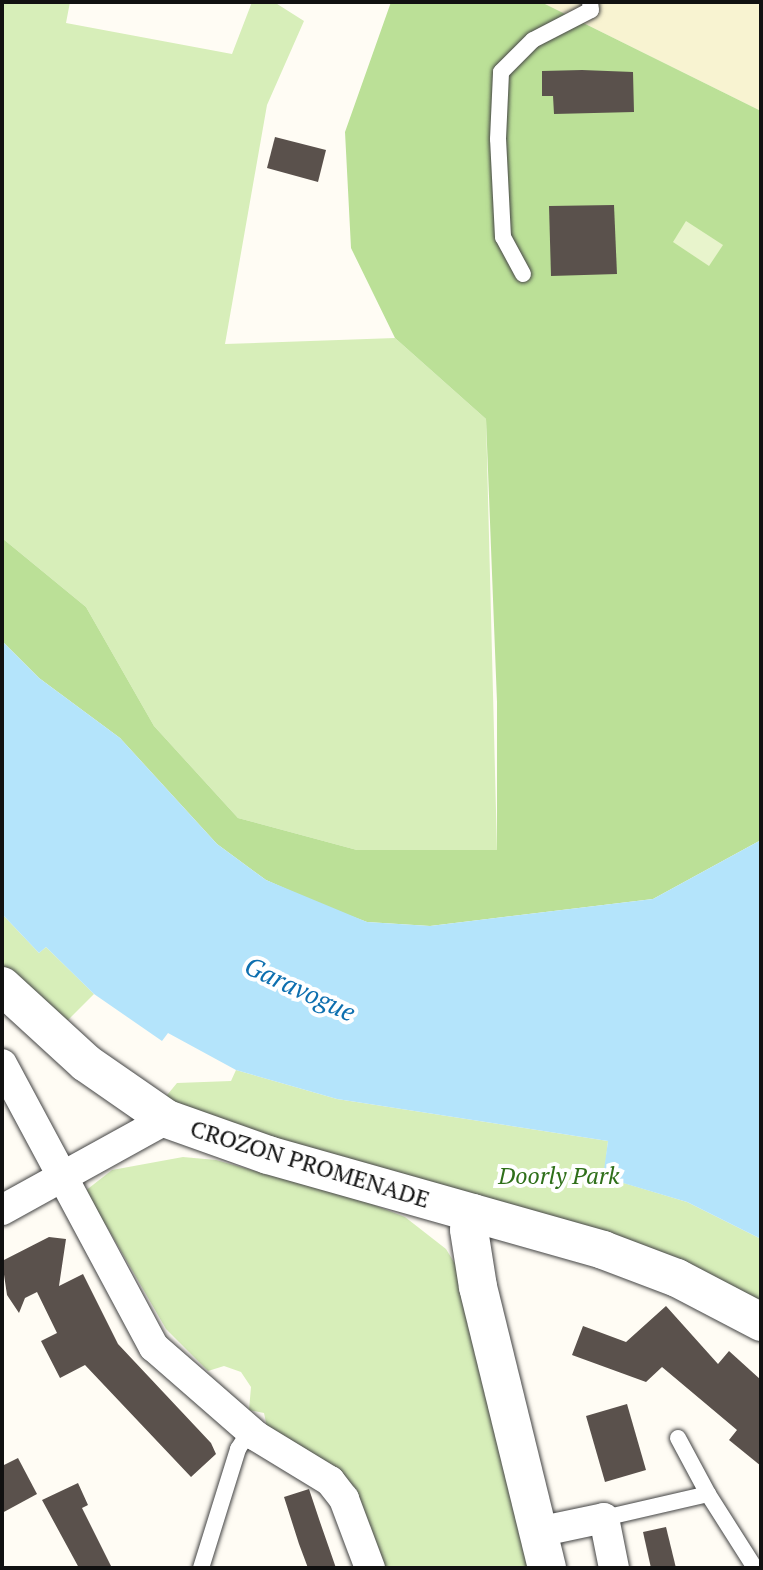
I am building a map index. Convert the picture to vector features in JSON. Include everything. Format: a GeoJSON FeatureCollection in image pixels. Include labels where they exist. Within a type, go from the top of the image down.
{"type":"FeatureCollection","features":[{"type":"Feature","properties":{"kind":"street","name":"CROZON PROMENADE"},"geometry":{"type":"LineString","coordinates":[[2,986],[86,1063],[167,1119],[268,1155],[473,1213]]}},
{"type":"Feature","properties":{"kind":"street"},"geometry":{"type":"LineString","coordinates":[[2,1064],[59,1179],[154,1347],[246,1425],[330,1481],[344,1499],[370,1568]]}},
{"type":"Feature","properties":{"kind":"street"},"geometry":{"type":"LineString","coordinates":[[2,1210],[167,1119]]}},
{"type":"Feature","properties":{"kind":"street"},"geometry":{"type":"LineString","coordinates":[[614,1568],[604,1518],[542,1550],[478,1287],[469,1230],[473,1213],[677,1278],[761,1322]]}},
{"type":"Feature","properties":{"kind":"lane"},"geometry":{"type":"LineString","coordinates":[[523,274],[503,237],[498,139],[501,72],[533,40],[591,10],[590,2]]}},
{"type":"Feature","properties":{"kind":"lane"},"geometry":{"type":"LineString","coordinates":[[201,1568],[246,1425]]}},
{"type":"Feature","properties":{"kind":"lane"},"geometry":{"type":"LineString","coordinates":[[678,1438],[708,1494],[755,1568]]}},
{"type":"Feature","properties":{"kind":"lane"},"geometry":{"type":"LineString","coordinates":[[604,1518],[708,1494]]}},
{"type":"Feature","properties":{"kind":"shaded area"},"geometry":{"type":"Polygon","coordinates":[[[541,2],[761,2],[761,111],[541,2]]]}},
{"type":"Feature","properties":{"kind":"green space"},"geometry":{"type":"Polygon","coordinates":[[[2,2],[70,2],[66,23],[232,54],[252,2],[274,2],[304,21],[267,105],[225,344],[395,338],[486,419],[497,850],[357,850],[238,818],[154,726],[86,607],[2,538],[2,2]]]}},
{"type":"Feature","properties":{"kind":"green space"},"geometry":{"type":"Polygon","coordinates":[[[391,2],[541,2],[761,111],[761,840],[653,899],[430,926],[367,922],[327,907],[266,880],[217,844],[120,738],[39,678],[2,641],[2,538],[86,607],[154,726],[238,818],[357,850],[497,850],[497,702],[486,419],[395,338],[351,248],[345,132],[391,2]]]}},
{"type":"Feature","properties":{"kind":"green space"},"geometry":{"type":"Polygon","coordinates":[[[686,221],[723,245],[709,266],[673,242],[686,221]]]}},
{"type":"Feature","properties":{"kind":"green space"},"geometry":{"type":"Polygon","coordinates":[[[2,914],[39,953],[46,947],[94,994],[65,1023],[2,967],[2,914]]]}},
{"type":"Feature","properties":{"kind":"green space","name":"Doorly Park"},"geometry":{"type":"Polygon","coordinates":[[[236,1070],[337,1099],[608,1141],[604,1177],[687,1202],[761,1239],[761,1308],[163,1100],[177,1083],[231,1081],[236,1070]]]}},
{"type":"Feature","properties":{"kind":"green space"},"geometry":{"type":"Polygon","coordinates":[[[183,1157],[216,1160],[369,1203],[405,1217],[446,1249],[462,1275],[531,1568],[381,1568],[360,1501],[268,1432],[264,1413],[249,1410],[251,1387],[241,1372],[224,1366],[208,1371],[166,1329],[106,1225],[92,1221],[80,1195],[112,1170],[183,1157]]]}},
{"type":"Feature","properties":{"kind":"water","name":"Garavogue"},"geometry":{"type":"Polygon","coordinates":[[[2,641],[39,678],[120,738],[217,844],[266,880],[367,922],[430,926],[653,899],[761,840],[761,1239],[687,1202],[603,1177],[608,1141],[337,1099],[236,1070],[168,1033],[162,1041],[94,994],[46,947],[39,953],[2,914],[2,641]]]}},
{"type":"Feature","properties":{"kind":"building"},"geometry":{"type":"Polygon","coordinates":[[[542,71],[633,72],[634,112],[554,114],[553,96],[542,96],[542,71]]]}},
{"type":"Feature","properties":{"kind":"building"},"geometry":{"type":"Polygon","coordinates":[[[275,137],[326,150],[318,182],[267,168],[275,137]]]}},
{"type":"Feature","properties":{"kind":"building"},"geometry":{"type":"Polygon","coordinates":[[[614,205],[617,274],[551,276],[549,206],[614,205]]]}},
{"type":"Feature","properties":{"kind":"building"},"geometry":{"type":"Polygon","coordinates":[[[49,1237],[66,1239],[59,1286],[83,1274],[118,1344],[211,1443],[216,1454],[191,1477],[85,1365],[60,1378],[41,1341],[57,1333],[37,1292],[25,1298],[19,1313],[7,1295],[2,1261],[49,1237]]]}},
{"type":"Feature","properties":{"kind":"building"},"geometry":{"type":"Polygon","coordinates":[[[666,1306],[718,1364],[729,1351],[761,1380],[761,1466],[729,1440],[737,1430],[662,1367],[646,1382],[572,1355],[583,1326],[626,1342],[666,1306]]]}},
{"type":"Feature","properties":{"kind":"building"},"geometry":{"type":"Polygon","coordinates":[[[627,1404],[646,1470],[605,1482],[586,1416],[627,1404]]]}},
{"type":"Feature","properties":{"kind":"building"},"geometry":{"type":"Polygon","coordinates":[[[18,1458],[37,1494],[2,1513],[2,1466],[18,1458]]]}},
{"type":"Feature","properties":{"kind":"building"},"geometry":{"type":"Polygon","coordinates":[[[78,1483],[88,1505],[82,1508],[112,1568],[79,1568],[42,1500],[78,1483]]]}},
{"type":"Feature","properties":{"kind":"building"},"geometry":{"type":"Polygon","coordinates":[[[309,1489],[336,1568],[308,1568],[299,1544],[284,1497],[309,1489]]]}},
{"type":"Feature","properties":{"kind":"building"},"geometry":{"type":"Polygon","coordinates":[[[666,1527],[676,1568],[651,1568],[643,1532],[666,1527]]]}}]}
